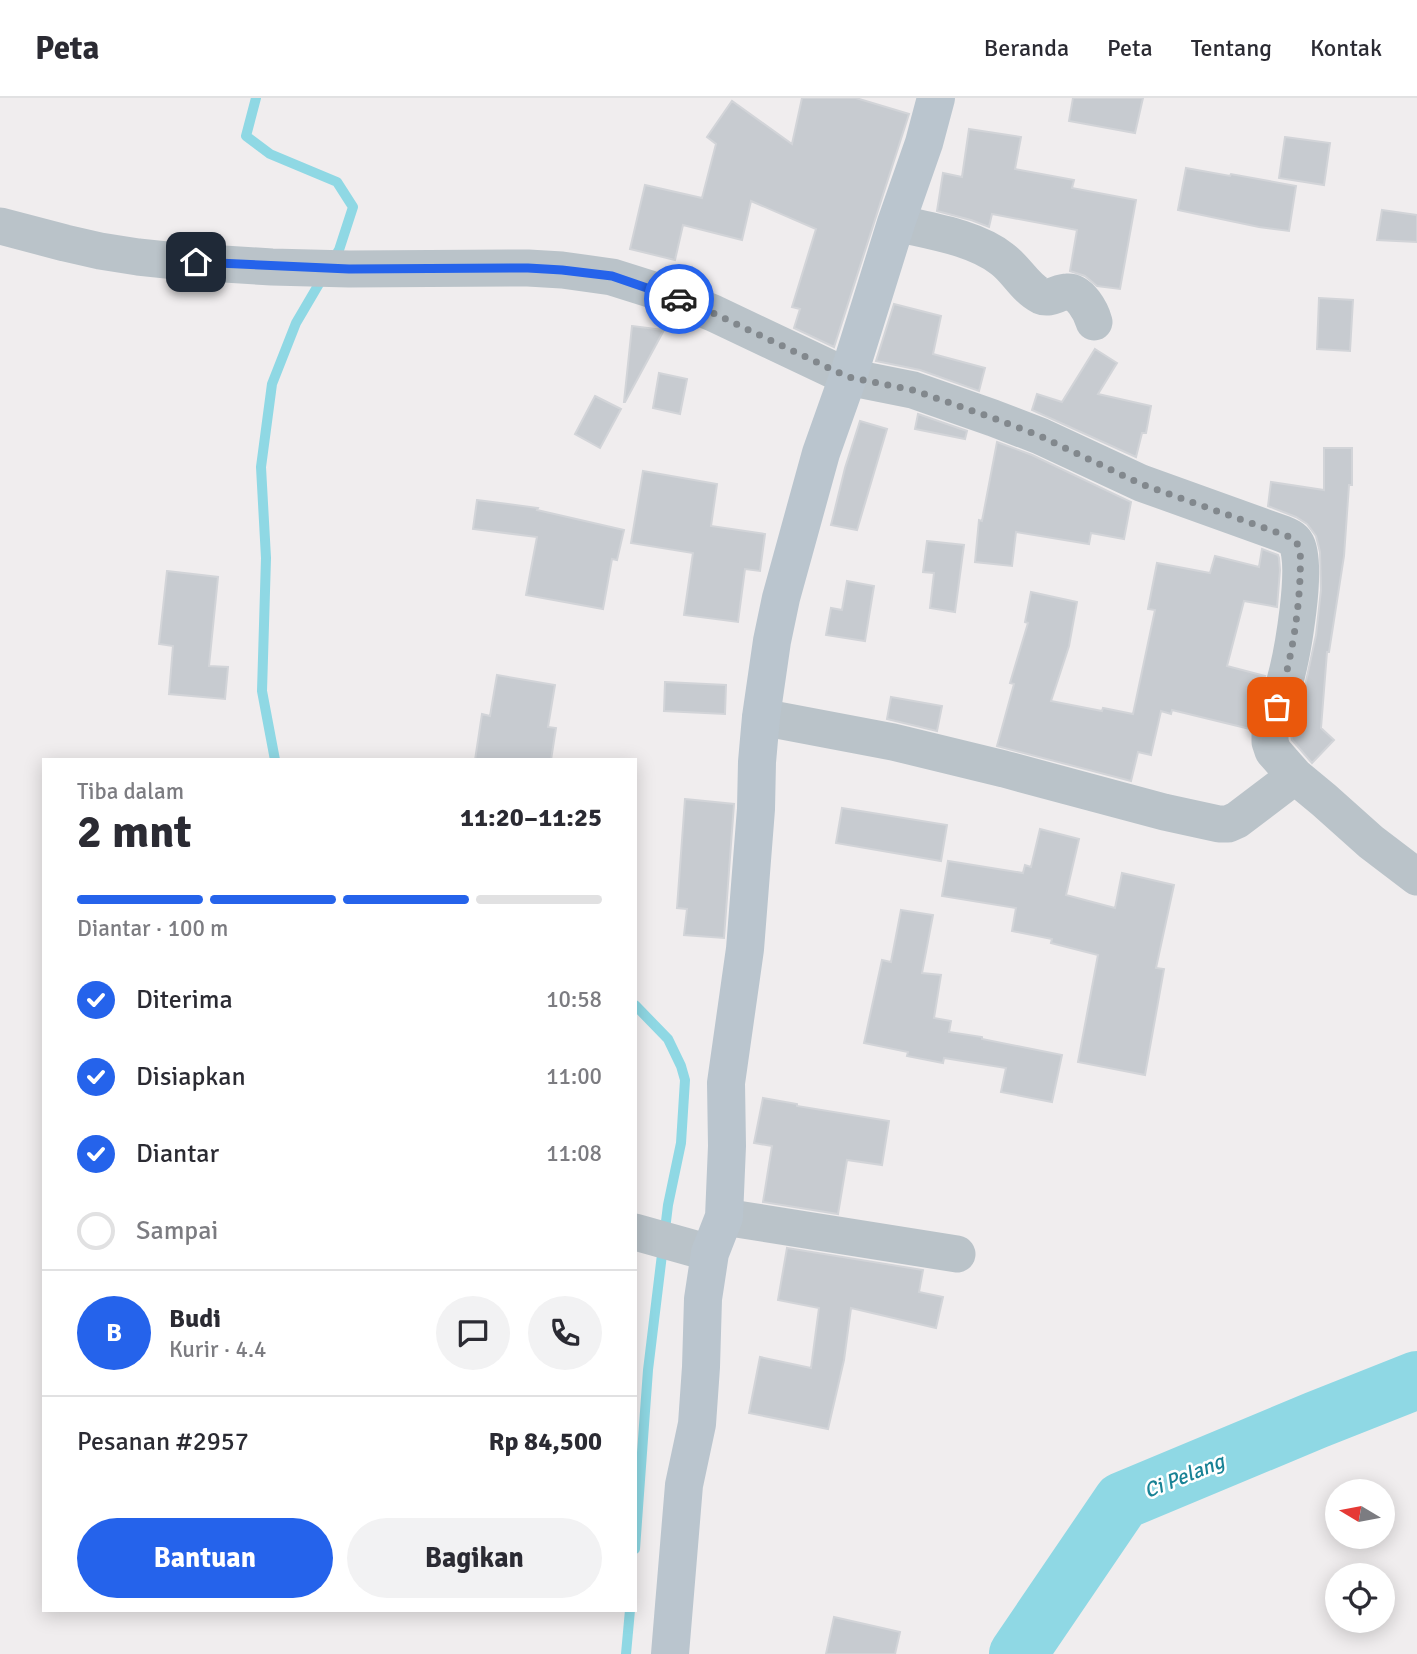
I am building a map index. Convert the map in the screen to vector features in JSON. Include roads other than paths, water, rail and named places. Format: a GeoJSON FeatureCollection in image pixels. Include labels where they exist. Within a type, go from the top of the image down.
{"type":"FeatureCollection","features":[{"type":"Feature","properties":{"kind":"street"},"geometry":{"type":"LineString","coordinates":[[670,1654],[684,1485],[696,1424],[703,1299],[710,1253],[724,1217],[726,1083],[745,948],[761,717],[780,598],[821,453],[848,377],[895,223],[924,143],[936,98]]}},
{"type":"Feature","properties":{"kind":"street"},"geometry":{"type":"LineString","coordinates":[[895,223],[960,238],[994,253],[1042,296],[1074,292],[1092,313],[1094,322]]}},
{"type":"Feature","properties":{"kind":"street"},"geometry":{"type":"LineString","coordinates":[[0,226],[100,251],[176,261],[349,269],[528,268],[612,276],[713,313],[848,377],[913,390],[993,418],[1040,436],[1141,484],[1283,534],[1294,541],[1301,563],[1298,610],[1285,681],[1269,733],[1273,751],[1295,776],[1371,842],[1417,877]]}},
{"type":"Feature","properties":{"kind":"street"},"geometry":{"type":"LineString","coordinates":[[761,717],[892,742],[1219,824],[1237,820],[1295,776]]}},
{"type":"Feature","properties":{"kind":"street"},"geometry":{"type":"LineString","coordinates":[[724,1217],[957,1254]]}},
{"type":"Feature","properties":{"kind":"street"},"geometry":{"type":"LineString","coordinates":[[637,1233],[710,1253]]}},
{"type":"Feature","properties":{"kind":"waterway"},"geometry":{"type":"LineString","coordinates":[[256,98],[246,136],[270,154],[337,182],[353,207],[339,250],[332,261]]}},
{"type":"Feature","properties":{"kind":"waterway"},"geometry":{"type":"LineString","coordinates":[[275,758],[262,691],[266,558],[261,467],[272,384],[296,323],[323,277]]}},
{"type":"Feature","properties":{"kind":"waterway"},"geometry":{"type":"LineString","coordinates":[[637,1007],[668,1039],[685,1080],[681,1143],[668,1205],[648,1370],[637,1521]]}},
{"type":"Feature","properties":{"kind":"waterway","name":"Ci Pelang"},"geometry":{"type":"LineString","coordinates":[[1018,1654],[1122,1501],[1417,1380]]}},
{"type":"Feature","properties":{"kind":"waterway"},"geometry":{"type":"LineString","coordinates":[[626,1654],[630,1612]]}}]}
